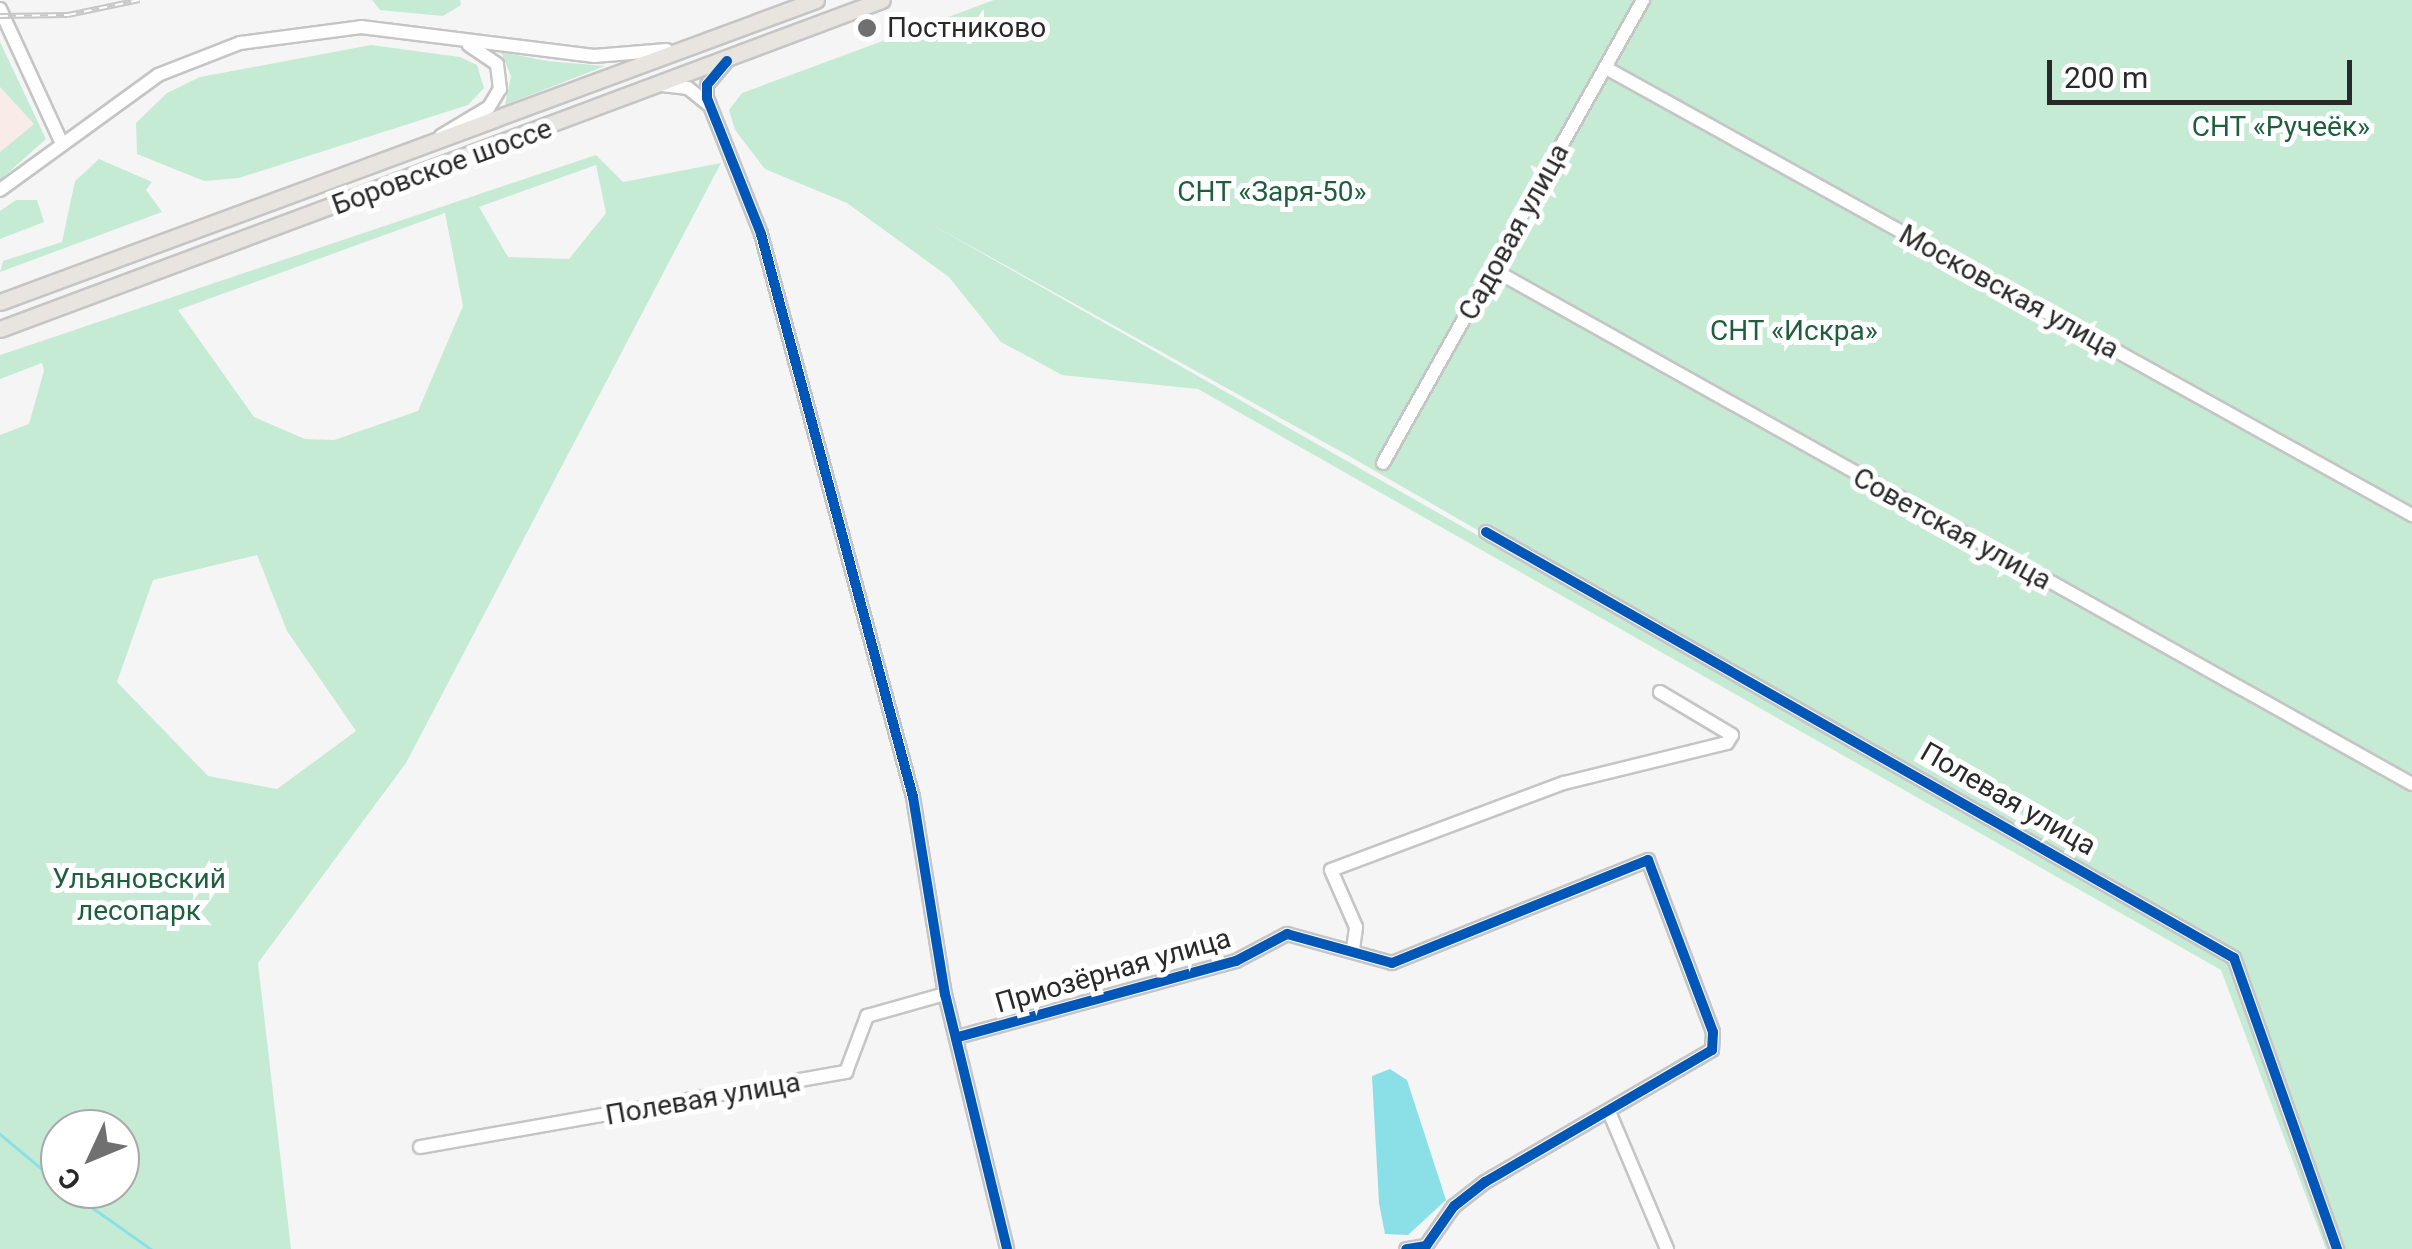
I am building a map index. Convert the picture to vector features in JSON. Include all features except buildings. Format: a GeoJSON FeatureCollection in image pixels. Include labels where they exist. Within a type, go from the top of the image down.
{"type":"FeatureCollection","features":[{"type":"Feature","properties":{"kind":"main road","name":"Боровское шоссе"},"geometry":{"type":"LineString","coordinates":[[0,302],[816,0]]}},
{"type":"Feature","properties":{"kind":"main road","name":"Боровское шоссе"},"geometry":{"type":"LineString","coordinates":[[0,329],[662,86],[882,0]]}},
{"type":"Feature","properties":{"kind":"street","name":"Садовая улица"},"geometry":{"type":"LineString","coordinates":[[1383,463],[1643,0]]}},
{"type":"Feature","properties":{"kind":"street"},"geometry":{"type":"LineString","coordinates":[[0,10],[62,144]]}},
{"type":"Feature","properties":{"kind":"street"},"geometry":{"type":"LineString","coordinates":[[0,190],[147,82],[219,48],[344,27],[432,34],[594,56],[694,46]]}},
{"type":"Feature","properties":{"kind":"street"},"geometry":{"type":"LineString","coordinates":[[430,145],[490,107],[501,86],[487,52],[432,34]]}},
{"type":"Feature","properties":{"kind":"street"},"geometry":{"type":"LineString","coordinates":[[728,61],[707,85],[708,104],[761,234],[913,797],[945,994],[1007,1249]]}},
{"type":"Feature","properties":{"kind":"street","name":"Московская улица"},"geometry":{"type":"LineString","coordinates":[[1606,68],[2412,515]]}},
{"type":"Feature","properties":{"kind":"street"},"geometry":{"type":"LineString","coordinates":[[662,86],[688,88],[708,104]]}},
{"type":"Feature","properties":{"kind":"street","name":"Советская улица"},"geometry":{"type":"LineString","coordinates":[[1494,270],[2412,784]]}},
{"type":"Feature","properties":{"kind":"street","name":"Полевая улица"},"geometry":{"type":"LineString","coordinates":[[1486,532],[2234,958],[2338,1249]]}},
{"type":"Feature","properties":{"kind":"street"},"geometry":{"type":"LineString","coordinates":[[1352,950],[1356,927],[1331,870],[1564,783],[1727,744],[1732,735],[1660,692]]}},
{"type":"Feature","properties":{"kind":"street","name":"Приозёрная улица"},"geometry":{"type":"LineString","coordinates":[[958,1037],[1236,962],[1287,934],[1392,963],[1648,860],[1713,1032],[1712,1050],[1610,1114]]}},
{"type":"Feature","properties":{"kind":"street","name":"Полевая улица"},"geometry":{"type":"LineString","coordinates":[[420,1147],[846,1072],[866,1016],[945,994]]}},
{"type":"Feature","properties":{"kind":"street"},"geometry":{"type":"LineString","coordinates":[[1406,1249],[1427,1247],[1485,1182],[1610,1114],[1666,1249]]}},
{"type":"Feature","properties":{"kind":"shaded area"},"geometry":{"type":"Polygon","coordinates":[[[0,87],[34,124],[0,152],[0,87]]]}},
{"type":"Feature","properties":{"kind":"green space"},"geometry":{"type":"Polygon","coordinates":[[[372,0],[460,0],[461,5],[443,16],[380,10],[372,0]]]}},
{"type":"Feature","properties":{"kind":"green space","name":"СНТ «Искра»"},"geometry":{"type":"Polygon","coordinates":[[[994,0],[2412,0],[2412,1249],[2326,1249],[2221,970],[1198,389],[1062,375],[1001,342],[949,277],[847,203],[765,169],[735,130],[729,110],[742,93],[994,0]],[[929,223],[2228,962],[1349,456],[929,223]]]}},
{"type":"Feature","properties":{"kind":"green space"},"geometry":{"type":"Polygon","coordinates":[[[0,42],[46,139],[0,180],[0,152],[34,124],[0,87],[0,42]]]}},
{"type":"Feature","properties":{"kind":"green space"},"geometry":{"type":"Polygon","coordinates":[[[371,45],[460,57],[477,65],[484,88],[468,105],[239,178],[204,181],[137,154],[136,123],[167,93],[200,77],[371,45]]]}},
{"type":"Feature","properties":{"kind":"green space"},"geometry":{"type":"Polygon","coordinates":[[[501,52],[605,66],[505,105],[511,76],[501,52]]]}},
{"type":"Feature","properties":{"kind":"green space","name":"Ульяновский лесопарк"},"geometry":{"type":"Polygon","coordinates":[[[596,155],[623,182],[721,163],[406,763],[258,963],[291,1249],[0,1249],[0,435],[29,424],[44,371],[42,363],[0,379],[0,355],[596,155]],[[596,165],[479,207],[508,257],[569,259],[606,213],[596,165]],[[445,213],[178,310],[254,417],[305,439],[334,440],[418,411],[463,306],[445,213]],[[257,555],[153,580],[117,682],[208,776],[277,789],[356,731],[287,631],[257,555]]]}},
{"type":"Feature","properties":{"kind":"green space"},"geometry":{"type":"Polygon","coordinates":[[[99,159],[152,182],[146,190],[162,212],[0,272],[3,261],[62,242],[75,181],[99,159]]]}},
{"type":"Feature","properties":{"kind":"green space"},"geometry":{"type":"Polygon","coordinates":[[[16,200],[37,200],[44,222],[0,239],[0,211],[16,200]]]}},
{"type":"Feature","properties":{"kind":"water"},"geometry":{"type":"Polygon","coordinates":[[[1390,1069],[1407,1080],[1446,1200],[1408,1235],[1385,1234],[1379,1203],[1372,1076],[1390,1069]]]}},
{"type":"Feature","properties":{"kind":"waterway"},"geometry":{"type":"LineString","coordinates":[[0,1134],[40,1167]]}},
{"type":"Feature","properties":{"kind":"waterway"},"geometry":{"type":"LineString","coordinates":[[94,1209],[151,1249]]}},
{"type":"Feature","properties":{"kind":"railway"},"geometry":{"type":"LineString","coordinates":[[0,16],[68,15],[139,0]]}},
{"type":"Feature","properties":{"kind":"cycle path"},"geometry":{"type":"LineString","coordinates":[[727,61],[707,85],[707,98],[761,234],[913,797],[945,994],[1007,1249]]}},
{"type":"Feature","properties":{"kind":"cycle path"},"geometry":{"type":"LineString","coordinates":[[1486,532],[2234,958],[2337,1249]]}},
{"type":"Feature","properties":{"kind":"cycle path"},"geometry":{"type":"LineString","coordinates":[[958,1037],[1236,961],[1287,934],[1392,963],[1648,860],[1713,1032],[1712,1050],[1485,1182],[1454,1206],[1426,1246],[1406,1249]]}},
{"type":"Feature","properties":{"kind":"place","name":"Постниково"},"geometry":{"type":"Point","coordinates":[867,28]}},
{"type":"Feature","properties":{"kind":"park label","name":"СНТ «Ручеёк»"},"geometry":{"type":"Point","coordinates":[2281,127]}},
{"type":"Feature","properties":{"kind":"park label","name":"СНТ «Заря-50»"},"geometry":{"type":"Point","coordinates":[1272,192]}}]}
